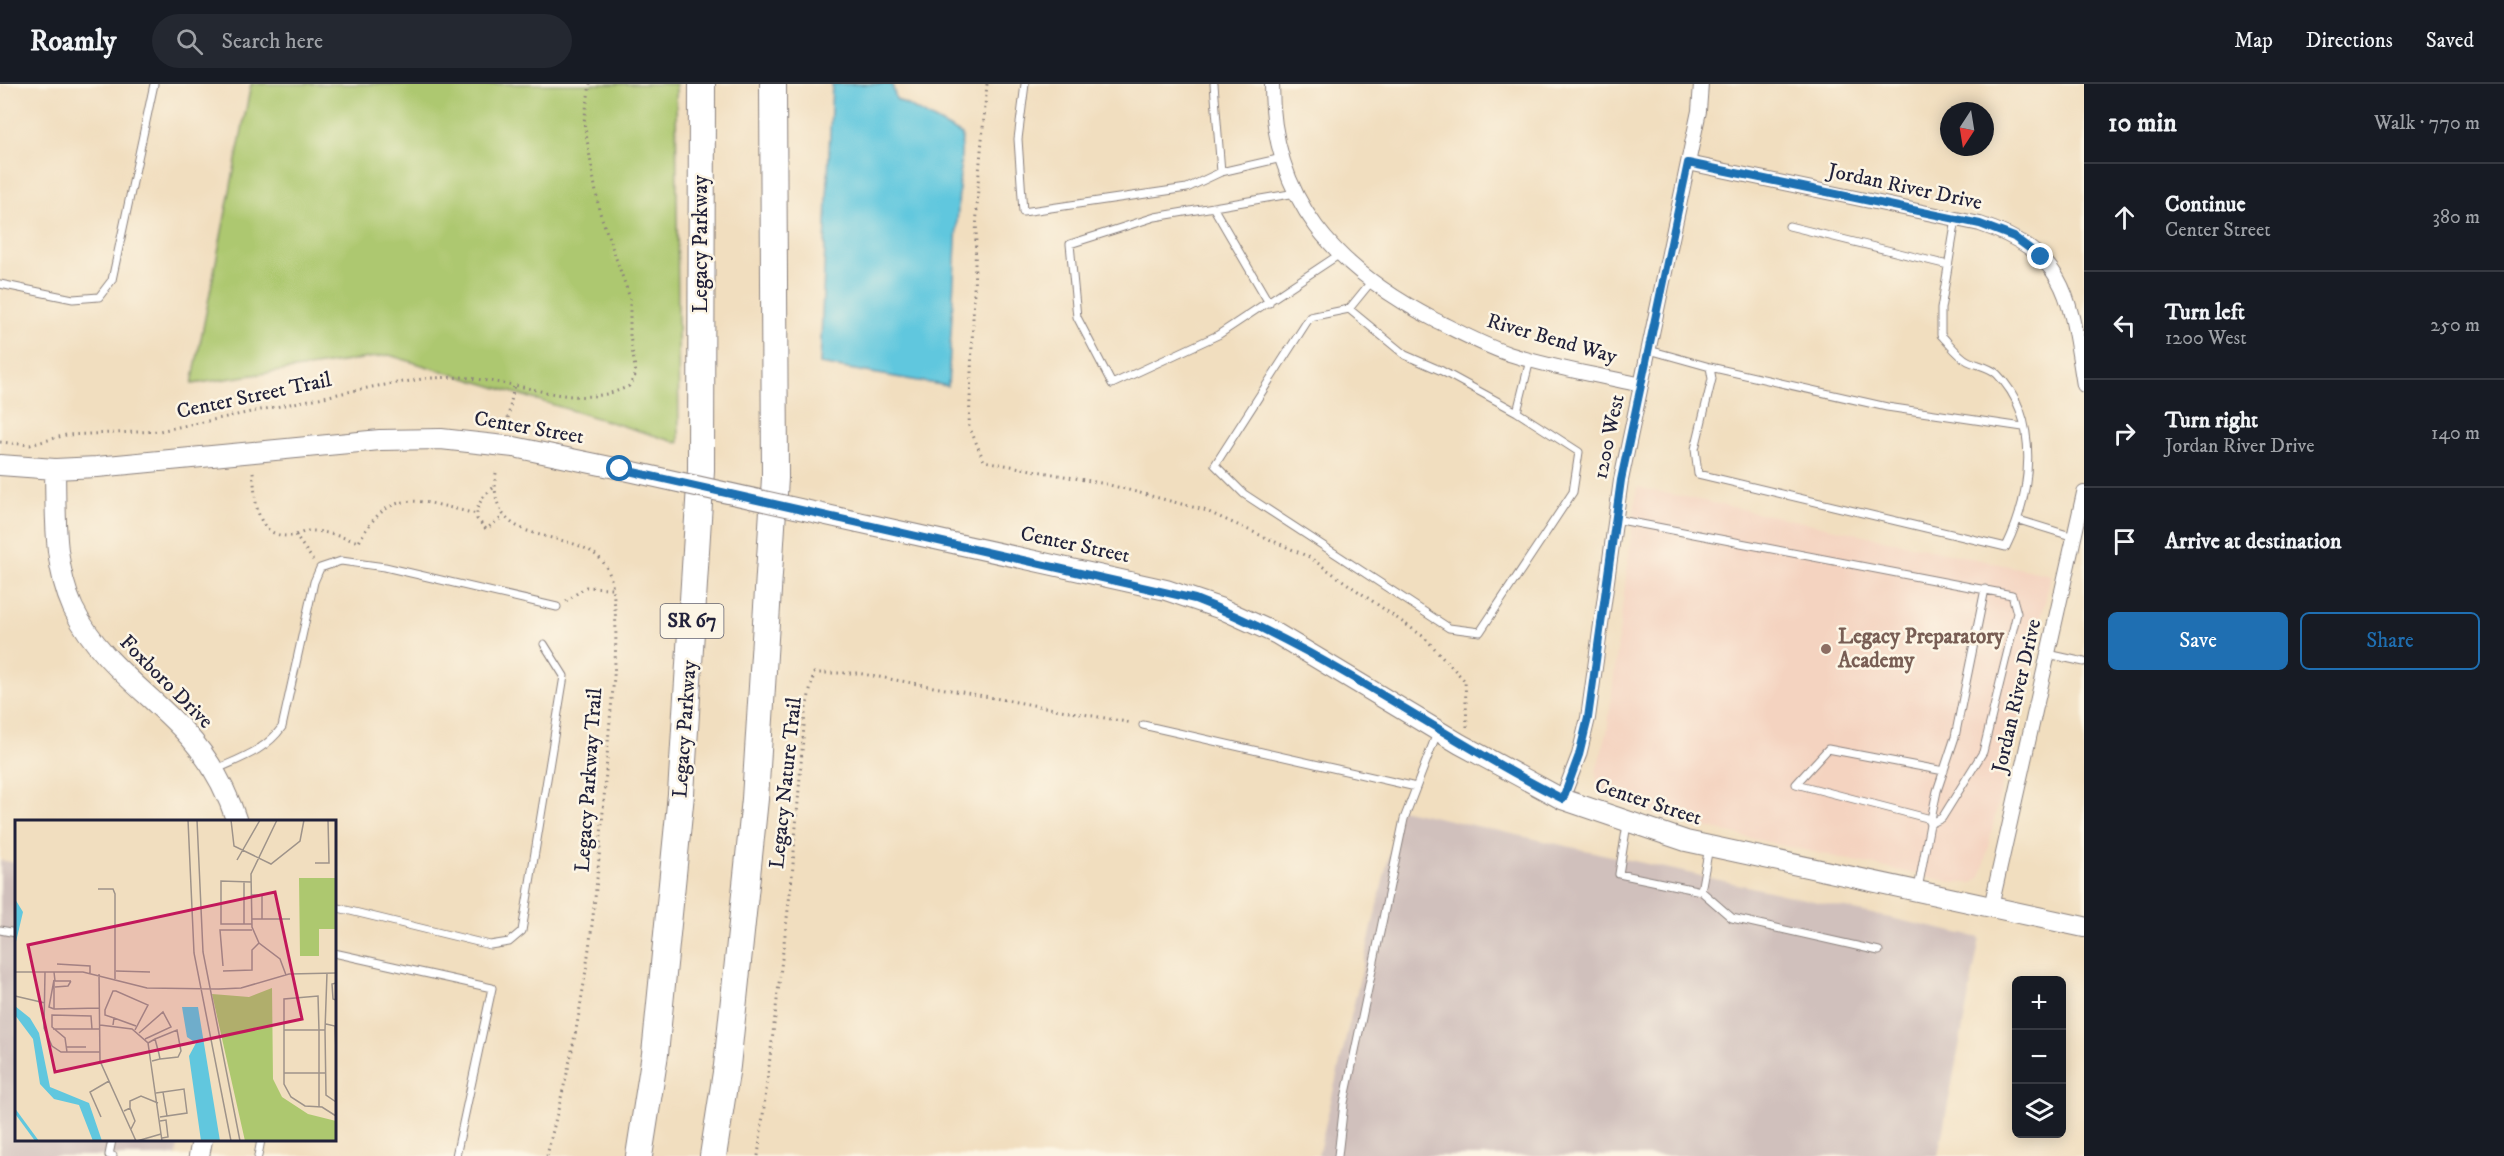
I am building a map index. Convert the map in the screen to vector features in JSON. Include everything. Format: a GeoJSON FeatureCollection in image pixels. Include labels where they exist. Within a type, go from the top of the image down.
{"type":"FeatureCollection","features":[{"type":"Feature","properties":{"kind":"highway","name":"Legacy Parkway"},"geometry":{"type":"LineString","coordinates":[[639,1156],[655,1053],[681,794],[701,470],[702,84]]}},
{"type":"Feature","properties":{"kind":"highway"},"geometry":{"type":"LineString","coordinates":[[714,1156],[727,1066],[755,799],[775,478],[773,84]]}},
{"type":"Feature","properties":{"kind":"street","name":"River Bend Way"},"geometry":{"type":"LineString","coordinates":[[1272,84],[1273,117],[1282,158],[1296,193],[1316,226],[1340,254],[1371,282],[1389,295],[1466,336],[1530,360],[1641,385]]}},
{"type":"Feature","properties":{"kind":"street","name":"1200 West"},"geometry":{"type":"LineString","coordinates":[[1563,799],[1576,764],[1588,718],[1615,519],[1701,102],[1701,84]]}},
{"type":"Feature","properties":{"kind":"street","name":"Jordan River Drive"},"geometry":{"type":"LineString","coordinates":[[1688,163],[1980,224],[2014,237],[2029,246],[2052,268],[2071,306],[2084,385]]}},
{"type":"Feature","properties":{"kind":"street","name":"Center Street"},"geometry":{"type":"LineString","coordinates":[[0,465],[55,469],[145,464],[380,440],[441,439],[514,447],[620,469],[1195,599],[1276,634],[1460,744],[1563,799],[1627,822],[1709,846],[2084,927]]}},
{"type":"Feature","properties":{"kind":"street","name":"Foxboro Drive"},"geometry":{"type":"LineString","coordinates":[[55,469],[58,553],[73,607],[110,662],[186,733],[215,770],[236,820]]}},
{"type":"Feature","properties":{"kind":"street","name":"Jordan River Drive"},"geometry":{"type":"LineString","coordinates":[[1991,907],[2084,493]]}},
{"type":"Feature","properties":{"kind":"street"},"geometry":{"type":"LineString","coordinates":[[199,1156],[202,1141]]}},
{"type":"Feature","properties":{"kind":"lane"},"geometry":{"type":"LineString","coordinates":[[0,284],[73,299],[99,297],[112,280],[154,84]]}},
{"type":"Feature","properties":{"kind":"lane"},"geometry":{"type":"LineString","coordinates":[[1026,84],[1018,139],[1023,212],[1187,188],[1221,172],[1282,158]]}},
{"type":"Feature","properties":{"kind":"lane"},"geometry":{"type":"LineString","coordinates":[[1214,84],[1221,172]]}},
{"type":"Feature","properties":{"kind":"lane"},"geometry":{"type":"LineString","coordinates":[[1296,193],[1155,217],[1070,244],[1077,317],[1112,384],[1218,335],[1340,254]]}},
{"type":"Feature","properties":{"kind":"lane"},"geometry":{"type":"LineString","coordinates":[[1213,207],[1269,303]]}},
{"type":"Feature","properties":{"kind":"lane"},"geometry":{"type":"LineString","coordinates":[[1710,367],[1712,379],[1695,449],[1698,474],[2006,547],[2019,520],[2027,480],[2027,452],[2018,403],[1996,373],[1965,360],[1941,335],[1941,309],[1956,219]]}},
{"type":"Feature","properties":{"kind":"lane"},"geometry":{"type":"LineString","coordinates":[[1789,226],[1948,265]]}},
{"type":"Feature","properties":{"kind":"lane"},"geometry":{"type":"LineString","coordinates":[[1349,309],[1405,355],[1442,371],[1517,412],[1579,452],[1573,492],[1480,632],[1449,628],[1244,494],[1215,465],[1310,317],[1349,309],[1371,282]]}},
{"type":"Feature","properties":{"kind":"lane"},"geometry":{"type":"LineString","coordinates":[[1650,350],[1710,367],[1887,408],[2023,427]]}},
{"type":"Feature","properties":{"kind":"lane"},"geometry":{"type":"LineString","coordinates":[[1517,412],[1530,360]]}},
{"type":"Feature","properties":{"kind":"lane"},"geometry":{"type":"LineString","coordinates":[[1615,519],[2012,595],[2017,613],[1983,752],[1942,818],[1930,824]]}},
{"type":"Feature","properties":{"kind":"lane"},"geometry":{"type":"LineString","coordinates":[[2019,520],[2074,537]]}},
{"type":"Feature","properties":{"kind":"lane"},"geometry":{"type":"LineString","coordinates":[[215,770],[257,750],[275,738],[282,727],[314,582],[320,568],[341,561],[385,567],[557,607]]}},
{"type":"Feature","properties":{"kind":"lane"},"geometry":{"type":"LineString","coordinates":[[1918,891],[1930,824],[1956,737],[1985,589]]}},
{"type":"Feature","properties":{"kind":"lane"},"geometry":{"type":"LineString","coordinates":[[336,907],[490,945],[509,942],[522,931],[564,676],[544,644]]}},
{"type":"Feature","properties":{"kind":"lane"},"geometry":{"type":"LineString","coordinates":[[2048,654],[2084,662]]}},
{"type":"Feature","properties":{"kind":"lane"},"geometry":{"type":"LineString","coordinates":[[1143,725],[1416,787]]}},
{"type":"Feature","properties":{"kind":"lane"},"geometry":{"type":"LineString","coordinates":[[1338,1156],[1344,1103],[1401,830],[1438,730]]}},
{"type":"Feature","properties":{"kind":"lane"},"geometry":{"type":"LineString","coordinates":[[1930,824],[1927,818],[1919,814],[1796,784],[1828,749],[1944,771]]}},
{"type":"Feature","properties":{"kind":"lane"},"geometry":{"type":"LineString","coordinates":[[1627,822],[1619,874],[1701,891],[1732,918],[1879,951]]}},
{"type":"Feature","properties":{"kind":"lane"},"geometry":{"type":"LineString","coordinates":[[1701,891],[1709,846]]}},
{"type":"Feature","properties":{"kind":"lane"},"geometry":{"type":"LineString","coordinates":[[0,930],[15,933]]}},
{"type":"Feature","properties":{"kind":"lane"},"geometry":{"type":"LineString","coordinates":[[336,953],[492,988],[456,1156]]}},
{"type":"Feature","properties":{"kind":"lane"},"geometry":{"type":"LineString","coordinates":[[112,1141],[109,1155],[113,1156]]}},
{"type":"Feature","properties":{"kind":"lane"},"geometry":{"type":"LineString","coordinates":[[258,1156],[261,1141]]}},
{"type":"Feature","properties":{"kind":"path"},"geometry":{"type":"LineString","coordinates":[[507,424],[514,386],[568,397],[590,398],[628,386],[636,374],[630,336],[630,298],[599,210],[584,122],[590,84]]}},
{"type":"Feature","properties":{"kind":"path"},"geometry":{"type":"LineString","coordinates":[[987,84],[978,184],[969,426],[984,461],[1106,484],[1204,510],[1309,557],[1424,637],[1465,681],[1468,722],[1460,744]]}},
{"type":"Feature","properties":{"kind":"path","name":"Center Street Trail"},"geometry":{"type":"LineString","coordinates":[[0,442],[30,445],[66,435],[159,431],[372,387],[429,378],[463,377],[514,386]]}},
{"type":"Feature","properties":{"kind":"path"},"geometry":{"type":"LineString","coordinates":[[253,472],[258,518],[264,527],[276,534],[295,535],[308,531],[320,532],[359,542],[370,522],[389,504],[408,501],[477,514]]}},
{"type":"Feature","properties":{"kind":"path"},"geometry":{"type":"LineString","coordinates":[[494,486],[482,497],[477,514],[477,519],[486,529],[504,516],[499,512],[494,486],[496,473]]}},
{"type":"Feature","properties":{"kind":"path","name":"Legacy Parkway Trail"},"geometry":{"type":"LineString","coordinates":[[504,516],[526,531],[593,552],[603,561],[612,588],[616,631],[599,865],[573,1045],[547,1156]]}},
{"type":"Feature","properties":{"kind":"path"},"geometry":{"type":"LineString","coordinates":[[295,535],[302,549],[320,568]]}},
{"type":"Feature","properties":{"kind":"path"},"geometry":{"type":"LineString","coordinates":[[557,607],[586,587],[612,588]]}},
{"type":"Feature","properties":{"kind":"path","name":"Legacy Nature Trail"},"geometry":{"type":"LineString","coordinates":[[758,1156],[792,877],[805,713],[814,674],[857,673],[1143,725]]}},
{"type":"Feature","properties":{"kind":"shaded area","name":"Legacy Preparatory Academy"},"geometry":{"type":"Polygon","coordinates":[[[1637,487],[2051,575],[1981,877],[1973,883],[1956,883],[1753,839],[1650,813],[1618,803],[1603,793],[1597,783],[1596,771],[1607,733],[1637,487]]]}},
{"type":"Feature","properties":{"kind":"shaded area"},"geometry":{"type":"Polygon","coordinates":[[[1400,809],[1980,938],[1938,1156],[1318,1156],[1400,809]]]}},
{"type":"Feature","properties":{"kind":"shaded area"},"geometry":{"type":"Polygon","coordinates":[[[0,860],[15,863],[15,1141],[179,1141],[176,1156],[0,1156],[0,860]]]}},
{"type":"Feature","properties":{"kind":"green space"},"geometry":{"type":"Polygon","coordinates":[[[251,84],[676,84],[679,443],[389,355],[192,384],[251,84]]]}},
{"type":"Feature","properties":{"kind":"water"},"geometry":{"type":"Polygon","coordinates":[[[832,84],[892,84],[896,99],[962,135],[948,386],[820,364],[832,84]]]}},
{"type":"Feature","properties":{"kind":"place","name":"Legacy Preparatory Academy"},"geometry":{"type":"Point","coordinates":[1826,649]}},
{"type":"Feature","properties":{"kind":"route"},"geometry":{"type":"LineString","coordinates":[[620,469],[1140,584],[1195,599],[1276,634],[1460,744],[1563,799],[1574,773],[1588,718],[1621,480],[1688,163],[1980,224],[2014,237],[2041,257]]}}]}
